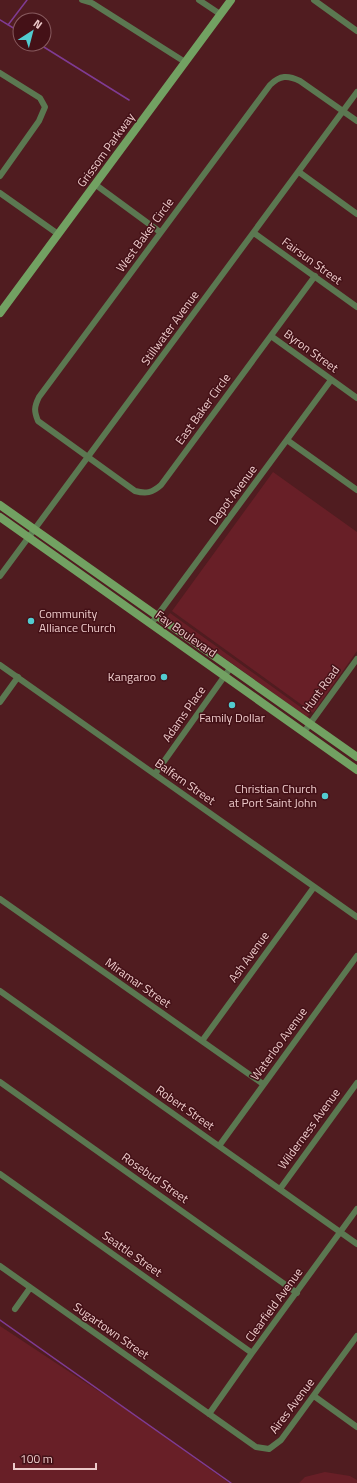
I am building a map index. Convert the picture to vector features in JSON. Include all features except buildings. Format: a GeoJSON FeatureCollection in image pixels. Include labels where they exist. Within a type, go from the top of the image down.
{"type":"FeatureCollection","features":[{"type":"Feature","properties":{"kind":"main road","name":"Grissom Parkway"},"geometry":{"type":"LineString","coordinates":[[0,313],[231,0]]}},
{"type":"Feature","properties":{"kind":"main road","name":"Fay Boulevard"},"geometry":{"type":"LineString","coordinates":[[0,505],[357,757]]}},
{"type":"Feature","properties":{"kind":"main road","name":"Fay Boulevard"},"geometry":{"type":"LineString","coordinates":[[0,517],[357,770]]}},
{"type":"Feature","properties":{"kind":"street"},"geometry":{"type":"LineString","coordinates":[[82,0],[92,3],[185,62]]}},
{"type":"Feature","properties":{"kind":"street"},"geometry":{"type":"LineString","coordinates":[[199,0],[220,14]]}},
{"type":"Feature","properties":{"kind":"street"},"geometry":{"type":"LineString","coordinates":[[314,0],[357,30]]}},
{"type":"Feature","properties":{"kind":"street"},"geometry":{"type":"LineString","coordinates":[[0,73],[40,98],[45,107],[39,122],[0,176]]}},
{"type":"Feature","properties":{"kind":"street","name":"West Baker Circle"},"geometry":{"type":"LineString","coordinates":[[88,457],[38,421],[34,411],[35,405],[160,232],[270,85],[276,79],[283,76],[292,77],[357,121]]}},
{"type":"Feature","properties":{"kind":"street","name":"Stillwater Avenue"},"geometry":{"type":"LineString","coordinates":[[0,576],[357,92]]}},
{"type":"Feature","properties":{"kind":"street"},"geometry":{"type":"LineString","coordinates":[[298,172],[357,214]]}},
{"type":"Feature","properties":{"kind":"street"},"geometry":{"type":"LineString","coordinates":[[96,184],[160,232]]}},
{"type":"Feature","properties":{"kind":"street"},"geometry":{"type":"LineString","coordinates":[[0,193],[58,234]]}},
{"type":"Feature","properties":{"kind":"street","name":"Fairsun Street"},"geometry":{"type":"LineString","coordinates":[[254,233],[357,307]]}},
{"type":"Feature","properties":{"kind":"street","name":"East Baker Circle"},"geometry":{"type":"LineString","coordinates":[[88,457],[135,491],[144,494],[153,492],[161,485],[314,276]]}},
{"type":"Feature","properties":{"kind":"street","name":"Byron Street"},"geometry":{"type":"LineString","coordinates":[[271,336],[357,398]]}},
{"type":"Feature","properties":{"kind":"street","name":"Depot Avenue"},"geometry":{"type":"LineString","coordinates":[[151,624],[331,380]]}},
{"type":"Feature","properties":{"kind":"street"},"geometry":{"type":"LineString","coordinates":[[287,440],[357,490]]}},
{"type":"Feature","properties":{"kind":"street","name":"Hunt Road"},"geometry":{"type":"LineString","coordinates":[[304,732],[357,659]]}},
{"type":"Feature","properties":{"kind":"street","name":"Balfern Street"},"geometry":{"type":"LineString","coordinates":[[0,665],[357,917]]}},
{"type":"Feature","properties":{"kind":"street","name":"Adams Place"},"geometry":{"type":"LineString","coordinates":[[155,774],[231,667]]}},
{"type":"Feature","properties":{"kind":"street"},"geometry":{"type":"LineString","coordinates":[[0,702],[18,677]]}},
{"type":"Feature","properties":{"kind":"street","name":"Ash Avenue"},"geometry":{"type":"LineString","coordinates":[[202,1041],[314,887]]}},
{"type":"Feature","properties":{"kind":"street","name":"Miramar Street"},"geometry":{"type":"LineString","coordinates":[[0,899],[263,1084]]}},
{"type":"Feature","properties":{"kind":"street","name":"Waterloo Avenue"},"geometry":{"type":"LineString","coordinates":[[219,1146],[357,956]]}},
{"type":"Feature","properties":{"kind":"street","name":"Robert Street"},"geometry":{"type":"LineString","coordinates":[[0,991],[357,1244]]}},
{"type":"Feature","properties":{"kind":"street","name":"Rosebud Street"},"geometry":{"type":"LineString","coordinates":[[0,1082],[297,1293]]}},
{"type":"Feature","properties":{"kind":"street","name":"Wilderness Avenue"},"geometry":{"type":"LineString","coordinates":[[280,1189],[357,1083]]}},
{"type":"Feature","properties":{"kind":"street","name":"Seattle Street"},"geometry":{"type":"LineString","coordinates":[[0,1174],[252,1353]]}},
{"type":"Feature","properties":{"kind":"street","name":"Clearfield Avenue"},"geometry":{"type":"LineString","coordinates":[[209,1414],[357,1209]]}},
{"type":"Feature","properties":{"kind":"street","name":"Sugartown Street"},"geometry":{"type":"LineString","coordinates":[[0,1266],[209,1414]]}},
{"type":"Feature","properties":{"kind":"street"},"geometry":{"type":"LineString","coordinates":[[15,1309],[30,1288]]}},
{"type":"Feature","properties":{"kind":"street","name":"Aires Avenue"},"geometry":{"type":"LineString","coordinates":[[209,1414],[256,1447],[269,1450],[281,1440],[357,1336]]}},
{"type":"Feature","properties":{"kind":"street"},"geometry":{"type":"LineString","coordinates":[[314,1396],[357,1427]]}},
{"type":"Feature","properties":{"kind":"shaded area"},"geometry":{"type":"Polygon","coordinates":[[[273,472],[357,532],[357,651],[313,713],[172,611],[273,472]]]}},
{"type":"Feature","properties":{"kind":"shaded area"},"geometry":{"type":"Polygon","coordinates":[[[170,613],[310,714],[307,717],[167,617],[170,613]]]}},
{"type":"Feature","properties":{"kind":"shaded area"},"geometry":{"type":"Polygon","coordinates":[[[0,1326],[127,1410],[229,1483],[0,1483],[0,1326]]]}},
{"type":"Feature","properties":{"kind":"shaded area"},"geometry":{"type":"Polygon","coordinates":[[[325,1472],[350,1476],[357,1480],[357,1483],[299,1483],[305,1477],[325,1472]]]}},
{"type":"Feature","properties":{"kind":"waterway"},"geometry":{"type":"LineString","coordinates":[[8,25],[27,0]]}},
{"type":"Feature","properties":{"kind":"waterway"},"geometry":{"type":"LineString","coordinates":[[0,20],[12,27]]}},
{"type":"Feature","properties":{"kind":"waterway"},"geometry":{"type":"LineString","coordinates":[[52,52],[129,100]]}},
{"type":"Feature","properties":{"kind":"waterway"},"geometry":{"type":"LineString","coordinates":[[0,1320],[231,1483]]}},
{"type":"Feature","properties":{"kind":"place","name":"Community Alliance Church"},"geometry":{"type":"Point","coordinates":[31,621]}},
{"type":"Feature","properties":{"kind":"place","name":"Kangaroo"},"geometry":{"type":"Point","coordinates":[164,677]}},
{"type":"Feature","properties":{"kind":"place","name":"Family Dollar"},"geometry":{"type":"Point","coordinates":[232,705]}},
{"type":"Feature","properties":{"kind":"place","name":"Christian Church at Port Saint John"},"geometry":{"type":"Point","coordinates":[325,796]}}]}
